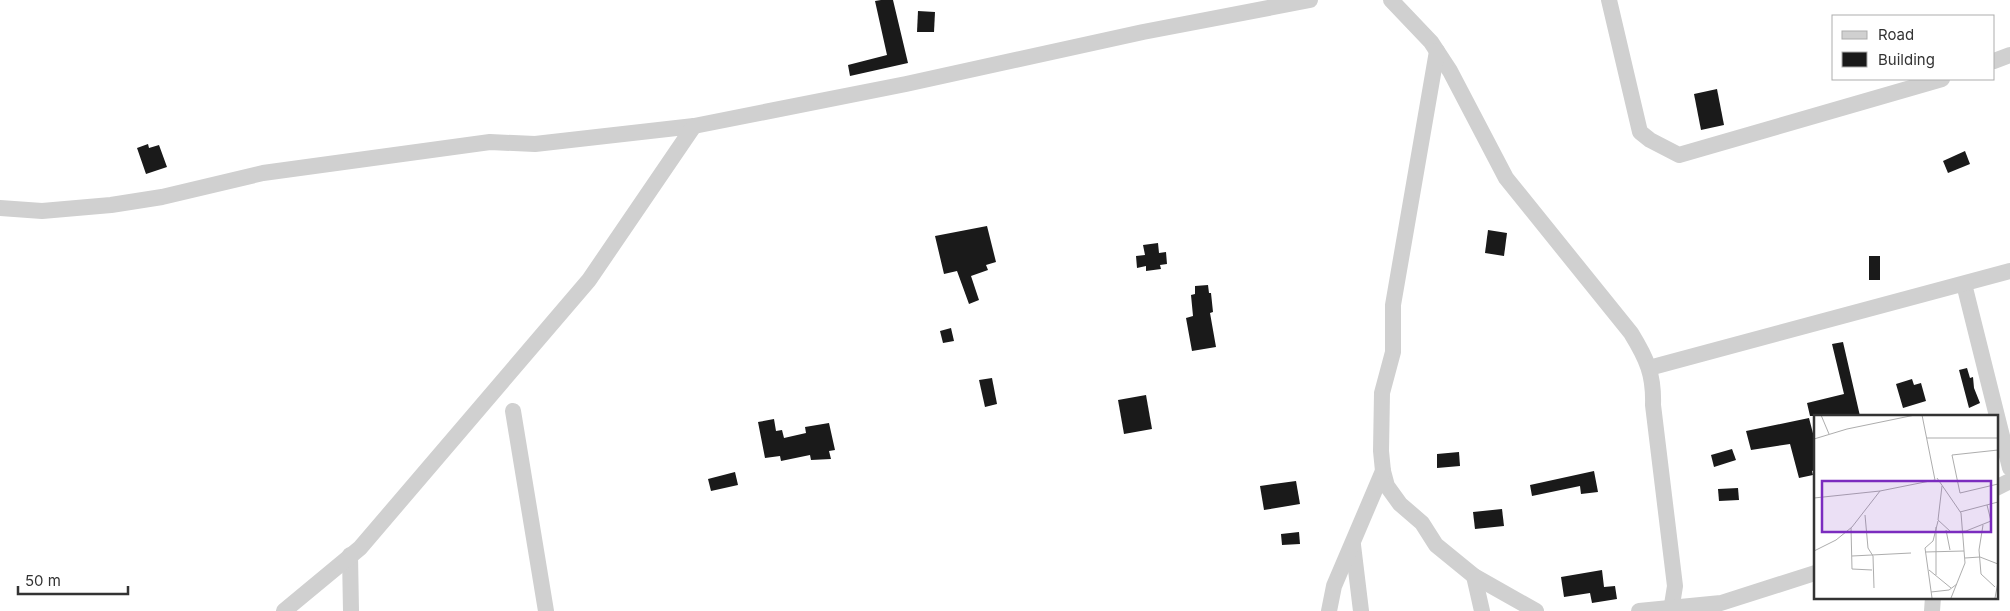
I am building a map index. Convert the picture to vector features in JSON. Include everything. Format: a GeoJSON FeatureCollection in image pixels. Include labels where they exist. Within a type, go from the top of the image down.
{"type":"FeatureCollection","features":[{"type":"Feature","properties":{"kind":"street"},"geometry":{"type":"LineString","coordinates":[[0,208],[42,211],[111,205],[162,197],[273,171],[490,142],[534,144],[694,126],[906,84],[1142,32],[1310,0]]}},
{"type":"Feature","properties":{"kind":"street"},"geometry":{"type":"LineString","coordinates":[[1391,0],[1436,51],[1450,71],[1506,178],[1631,333],[1645,356],[1654,383],[1653,405],[1675,586],[1671,609]]}},
{"type":"Feature","properties":{"kind":"street"},"geometry":{"type":"LineString","coordinates":[[1609,0],[1640,132],[1650,140],[1679,155],[1939,80]]}},
{"type":"Feature","properties":{"kind":"street"},"geometry":{"type":"LineString","coordinates":[[1436,51],[1393,305],[1393,352],[1382,393],[1381,451],[1383,471],[1387,486],[1400,504],[1422,523],[1436,545],[1474,576],[1536,611]]}},
{"type":"Feature","properties":{"kind":"street"},"geometry":{"type":"LineString","coordinates":[[1995,61],[2010,55]]}},
{"type":"Feature","properties":{"kind":"street"},"geometry":{"type":"LineString","coordinates":[[284,611],[360,548],[589,280],[694,126]]}},
{"type":"Feature","properties":{"kind":"street"},"geometry":{"type":"LineString","coordinates":[[1649,368],[2010,271]]}},
{"type":"Feature","properties":{"kind":"street"},"geometry":{"type":"LineString","coordinates":[[1964,284],[1997,415]]}},
{"type":"Feature","properties":{"kind":"street"},"geometry":{"type":"LineString","coordinates":[[514,412],[546,611]]}},
{"type":"Feature","properties":{"kind":"street"},"geometry":{"type":"LineString","coordinates":[[1998,420],[2010,468]]}},
{"type":"Feature","properties":{"kind":"street"},"geometry":{"type":"LineString","coordinates":[[1329,611],[1334,586],[1383,471]]}},
{"type":"Feature","properties":{"kind":"street"},"geometry":{"type":"LineString","coordinates":[[1998,487],[2010,481]]}},
{"type":"Feature","properties":{"kind":"street"},"geometry":{"type":"LineString","coordinates":[[1353,545],[1361,611]]}},
{"type":"Feature","properties":{"kind":"street"},"geometry":{"type":"LineString","coordinates":[[350,555],[351,611]]}},
{"type":"Feature","properties":{"kind":"street"},"geometry":{"type":"LineString","coordinates":[[1639,611],[1721,603],[1814,573]]}},
{"type":"Feature","properties":{"kind":"street"},"geometry":{"type":"LineString","coordinates":[[1474,576],[1482,611]]}},
{"type":"Feature","properties":{"kind":"street"},"geometry":{"type":"LineString","coordinates":[[1932,611],[1933,598]]}},
{"type":"Feature","properties":{"kind":"building"},"geometry":{"type":"Polygon","coordinates":[[[893,0],[908,63],[850,76],[848,65],[887,55],[875,1],[893,0]]]}},
{"type":"Feature","properties":{"kind":"building"},"geometry":{"type":"Polygon","coordinates":[[[918,11],[935,12],[934,32],[917,32],[918,11]]]}},
{"type":"Feature","properties":{"kind":"building"},"geometry":{"type":"Polygon","coordinates":[[[1717,89],[1724,125],[1701,130],[1694,94],[1717,89]]]}},
{"type":"Feature","properties":{"kind":"building"},"geometry":{"type":"Polygon","coordinates":[[[148,144],[149,148],[159,145],[167,167],[146,174],[137,148],[148,144]]]}},
{"type":"Feature","properties":{"kind":"building"},"geometry":{"type":"Polygon","coordinates":[[[1965,151],[1970,164],[1948,173],[1943,161],[1965,151]]]}},
{"type":"Feature","properties":{"kind":"building"},"geometry":{"type":"Polygon","coordinates":[[[987,226],[996,262],[986,265],[988,270],[971,276],[979,300],[969,304],[957,271],[944,274],[935,236],[987,226]]]}},
{"type":"Feature","properties":{"kind":"building"},"geometry":{"type":"Polygon","coordinates":[[[1488,230],[1507,233],[1504,256],[1485,253],[1488,230]]]}},
{"type":"Feature","properties":{"kind":"building"},"geometry":{"type":"Polygon","coordinates":[[[1158,243],[1159,253],[1166,252],[1167,264],[1160,265],[1161,269],[1146,271],[1146,266],[1137,268],[1136,256],[1145,255],[1143,245],[1158,243]]]}},
{"type":"Feature","properties":{"kind":"building"},"geometry":{"type":"Polygon","coordinates":[[[1869,256],[1880,256],[1880,280],[1869,280],[1869,256]]]}},
{"type":"Feature","properties":{"kind":"building"},"geometry":{"type":"Polygon","coordinates":[[[1208,285],[1209,293],[1211,293],[1213,312],[1210,313],[1216,347],[1192,351],[1186,318],[1193,316],[1191,295],[1195,294],[1195,286],[1208,285]]]}},
{"type":"Feature","properties":{"kind":"building"},"geometry":{"type":"Polygon","coordinates":[[[951,328],[954,341],[943,343],[940,331],[951,328]]]}},
{"type":"Feature","properties":{"kind":"building"},"geometry":{"type":"Polygon","coordinates":[[[1843,342],[1860,415],[1810,416],[1807,403],[1844,394],[1832,344],[1843,342]]]}},
{"type":"Feature","properties":{"kind":"building"},"geometry":{"type":"Polygon","coordinates":[[[1967,368],[1970,378],[1973,377],[1974,388],[1980,403],[1969,408],[1959,370],[1967,368]]]}},
{"type":"Feature","properties":{"kind":"building"},"geometry":{"type":"Polygon","coordinates":[[[992,378],[997,404],[985,407],[979,380],[992,378]]]}},
{"type":"Feature","properties":{"kind":"building"},"geometry":{"type":"Polygon","coordinates":[[[1912,379],[1914,385],[1921,383],[1926,401],[1903,408],[1896,384],[1912,379]]]}},
{"type":"Feature","properties":{"kind":"building"},"geometry":{"type":"Polygon","coordinates":[[[1146,395],[1152,429],[1124,434],[1118,400],[1146,395]]]}},
{"type":"Feature","properties":{"kind":"building"},"geometry":{"type":"Polygon","coordinates":[[[1809,418],[1814,437],[1813,475],[1799,478],[1790,444],[1751,450],[1746,431],[1809,418]]]}},
{"type":"Feature","properties":{"kind":"building"},"geometry":{"type":"Polygon","coordinates":[[[774,419],[776,431],[782,430],[784,438],[806,433],[805,427],[829,423],[835,450],[829,451],[831,459],[811,460],[810,455],[781,461],[780,456],[765,458],[758,422],[774,419]]]}},
{"type":"Feature","properties":{"kind":"building"},"geometry":{"type":"Polygon","coordinates":[[[1732,449],[1736,460],[1714,467],[1711,455],[1732,449]]]}},
{"type":"Feature","properties":{"kind":"building"},"geometry":{"type":"Polygon","coordinates":[[[1459,452],[1460,466],[1437,468],[1437,454],[1459,452]]]}},
{"type":"Feature","properties":{"kind":"building"},"geometry":{"type":"Polygon","coordinates":[[[1594,471],[1598,492],[1581,494],[1580,486],[1532,496],[1530,485],[1594,471]]]}},
{"type":"Feature","properties":{"kind":"building"},"geometry":{"type":"Polygon","coordinates":[[[735,472],[738,485],[711,491],[708,479],[735,472]]]}},
{"type":"Feature","properties":{"kind":"building"},"geometry":{"type":"Polygon","coordinates":[[[1296,481],[1300,504],[1264,510],[1260,486],[1296,481]]]}},
{"type":"Feature","properties":{"kind":"building"},"geometry":{"type":"Polygon","coordinates":[[[1738,488],[1739,500],[1719,501],[1718,489],[1738,488]]]}},
{"type":"Feature","properties":{"kind":"building"},"geometry":{"type":"Polygon","coordinates":[[[1502,509],[1504,526],[1475,529],[1473,512],[1502,509]]]}},
{"type":"Feature","properties":{"kind":"building"},"geometry":{"type":"Polygon","coordinates":[[[1299,532],[1300,544],[1282,545],[1281,534],[1299,532]]]}},
{"type":"Feature","properties":{"kind":"building"},"geometry":{"type":"Polygon","coordinates":[[[1602,570],[1604,587],[1615,586],[1617,599],[1592,603],[1590,593],[1564,597],[1561,577],[1602,570]]]}}]}
